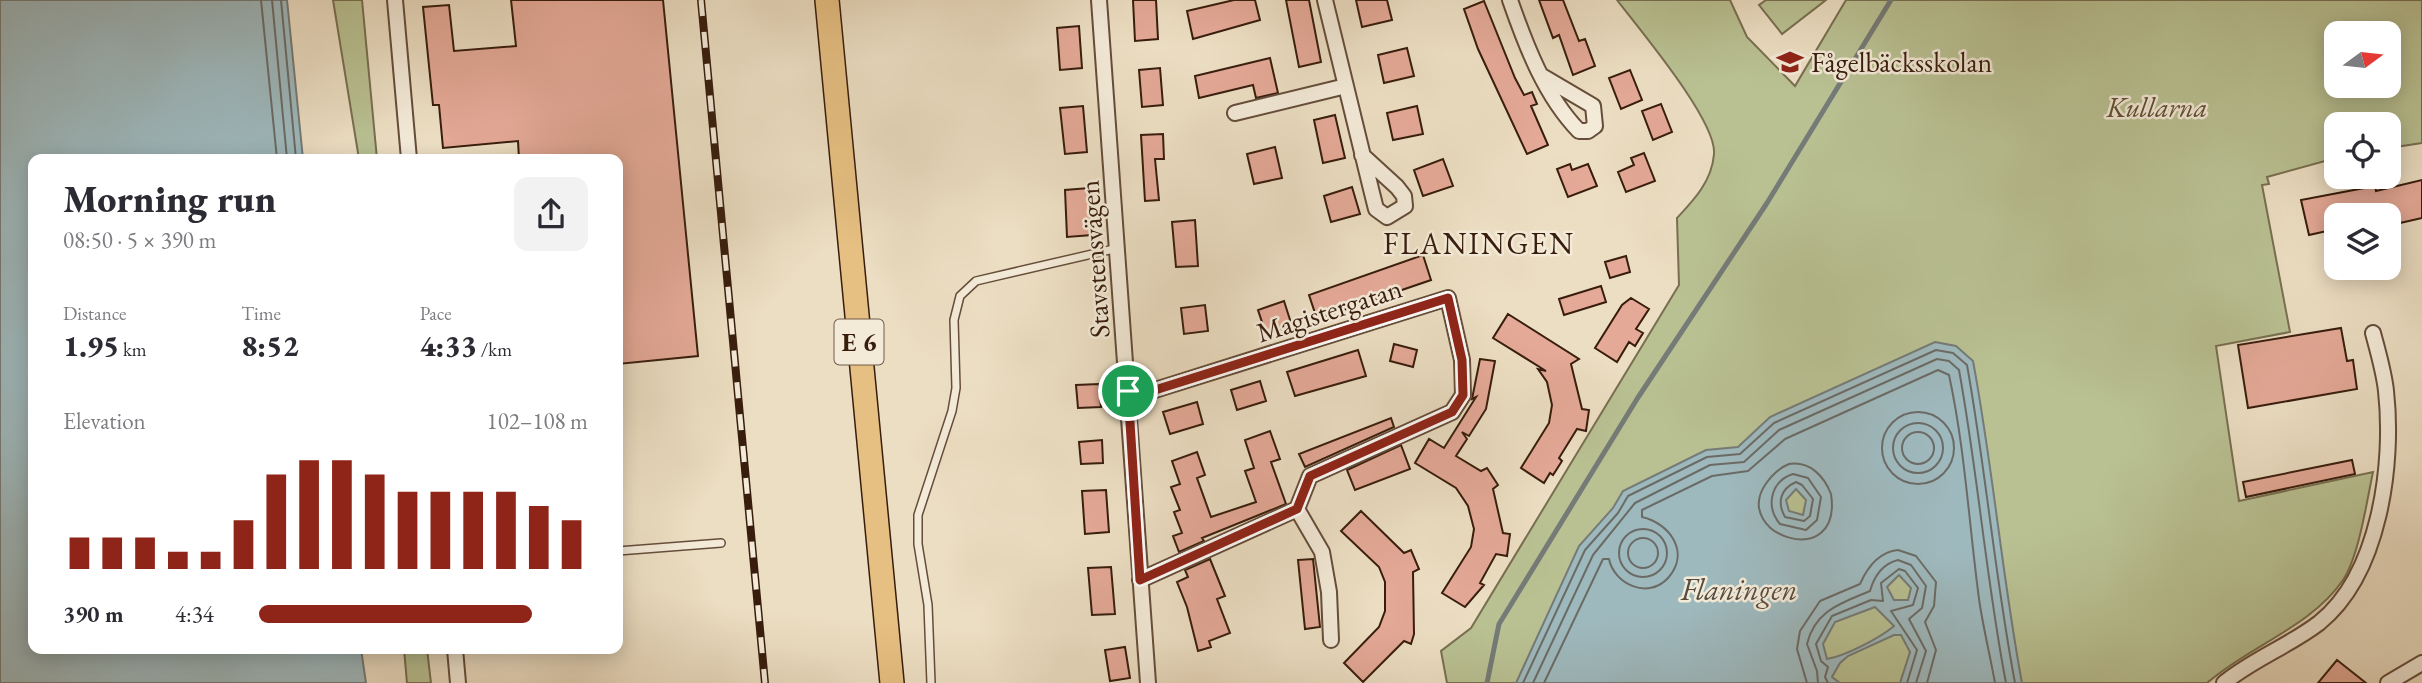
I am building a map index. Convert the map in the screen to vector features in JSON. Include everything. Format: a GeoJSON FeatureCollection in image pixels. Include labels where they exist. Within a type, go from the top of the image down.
{"type":"FeatureCollection","features":[{"type":"Feature","properties":{"kind":"highway","name":"E 6"},"geometry":{"type":"LineString","coordinates":[[827,0],[892,683]]}},
{"type":"Feature","properties":{"kind":"street"},"geometry":{"type":"LineString","coordinates":[[395,0],[409,154]]}},
{"type":"Feature","properties":{"kind":"street","name":"Stavstensvägen"},"geometry":{"type":"LineString","coordinates":[[1099,0],[1119,248],[1148,683]]}},
{"type":"Feature","properties":{"kind":"street"},"geometry":{"type":"LineString","coordinates":[[1325,0],[1363,155]]}},
{"type":"Feature","properties":{"kind":"street"},"geometry":{"type":"LineString","coordinates":[[1510,0],[1542,76]]}},
{"type":"Feature","properties":{"kind":"street"},"geometry":{"type":"LineString","coordinates":[[1235,113],[1346,86]]}},
{"type":"Feature","properties":{"kind":"street","name":"Magistergatan"},"geometry":{"type":"LineString","coordinates":[[1128,391],[1155,390],[1448,298],[1462,360],[1463,395],[1452,412],[1310,476],[1297,509]]}},
{"type":"Feature","properties":{"kind":"street"},"geometry":{"type":"LineString","coordinates":[[2224,683],[2319,622],[2348,592],[2367,556],[2378,519],[2386,461],[2386,390],[2373,334]]}},
{"type":"Feature","properties":{"kind":"street"},"geometry":{"type":"LineString","coordinates":[[1140,580],[1297,509],[1322,552],[1329,592],[1331,640]]}},
{"type":"Feature","properties":{"kind":"street"},"geometry":{"type":"LineString","coordinates":[[455,654],[458,683]]}},
{"type":"Feature","properties":{"kind":"street"},"geometry":{"type":"LineString","coordinates":[[2388,683],[2422,663]]}},
{"type":"Feature","properties":{"kind":"lane"},"geometry":{"type":"LineString","coordinates":[[931,683],[928,606],[918,544],[918,515],[953,411],[956,388],[954,320],[960,296],[976,281],[1119,248]]}},
{"type":"Feature","properties":{"kind":"lane"},"geometry":{"type":"LineString","coordinates":[[623,551],[721,543]]}},
{"type":"Feature","properties":{"kind":"green space"},"geometry":{"type":"Polygon","coordinates":[[[333,0],[362,0],[377,154],[358,154],[333,0]]]}},
{"type":"Feature","properties":{"kind":"green space","name":"Kullarna"},"geometry":{"type":"Polygon","coordinates":[[[1617,0],[1730,0],[1747,37],[1795,86],[1846,0],[2422,0],[2422,143],[2401,146],[2401,112],[2324,112],[2324,161],[2267,177],[2269,184],[2262,185],[2290,332],[2216,346],[2239,501],[2373,472],[2358,543],[2343,580],[2314,611],[2207,683],[1447,683],[1441,651],[1471,628],[1679,285],[1677,218],[1701,189],[1710,173],[1714,154],[1712,139],[1703,120],[1675,76],[1617,0]]]}},
{"type":"Feature","properties":{"kind":"green space"},"geometry":{"type":"Polygon","coordinates":[[[1766,0],[1826,0],[1782,34],[1759,5],[1766,0]]]}},
{"type":"Feature","properties":{"kind":"green space"},"geometry":{"type":"Polygon","coordinates":[[[404,654],[428,654],[431,683],[407,683],[404,654]]]}},
{"type":"Feature","properties":{"kind":"water"},"geometry":{"type":"Polygon","coordinates":[[[0,0],[287,0],[302,154],[28,154],[28,654],[362,654],[366,683],[0,683],[0,0]]]}},
{"type":"Feature","properties":{"kind":"water","name":"Flaningen"},"geometry":{"type":"Polygon","coordinates":[[[1935,342],[1956,346],[1973,361],[2022,683],[1900,683],[1910,652],[1901,635],[1894,635],[1848,656],[1840,663],[1832,677],[1840,683],[1516,683],[1579,546],[1613,508],[1623,491],[1706,450],[1738,447],[1770,417],[1935,342]],[[1796,489],[1786,500],[1789,511],[1803,515],[1806,500],[1796,489]],[[1899,575],[1887,587],[1894,600],[1908,600],[1911,588],[1899,575]],[[1875,607],[1835,622],[1823,644],[1827,659],[1862,646],[1894,626],[1875,607]]]}},
{"type":"Feature","properties":{"kind":"building"},"geometry":{"type":"Polygon","coordinates":[[[511,0],[663,0],[698,356],[623,364],[623,154],[519,154],[518,141],[443,148],[439,105],[433,105],[423,7],[449,5],[454,51],[516,46],[511,0]]]}},
{"type":"Feature","properties":{"kind":"building"},"geometry":{"type":"Polygon","coordinates":[[[1133,0],[1156,0],[1158,39],[1135,41],[1133,0]]]}},
{"type":"Feature","properties":{"kind":"building"},"geometry":{"type":"Polygon","coordinates":[[[1234,0],[1255,0],[1260,20],[1193,39],[1187,11],[1234,0]]]}},
{"type":"Feature","properties":{"kind":"building"},"geometry":{"type":"Polygon","coordinates":[[[1286,0],[1309,0],[1321,62],[1299,67],[1286,0]]]}},
{"type":"Feature","properties":{"kind":"building"},"geometry":{"type":"Polygon","coordinates":[[[1356,0],[1387,0],[1392,20],[1362,27],[1356,0]]]}},
{"type":"Feature","properties":{"kind":"building"},"geometry":{"type":"Polygon","coordinates":[[[1539,0],[1563,0],[1579,41],[1585,39],[1595,66],[1573,75],[1559,35],[1553,38],[1539,0]]]}},
{"type":"Feature","properties":{"kind":"building"},"geometry":{"type":"Polygon","coordinates":[[[1484,1],[1515,78],[1524,95],[1532,92],[1537,104],[1531,106],[1548,145],[1527,154],[1478,49],[1464,9],[1484,1]]]}},
{"type":"Feature","properties":{"kind":"building"},"geometry":{"type":"Polygon","coordinates":[[[1079,26],[1082,68],[1060,70],[1057,28],[1079,26]]]}},
{"type":"Feature","properties":{"kind":"building"},"geometry":{"type":"Polygon","coordinates":[[[1407,48],[1414,76],[1384,83],[1378,55],[1407,48]]]}},
{"type":"Feature","properties":{"kind":"building"},"geometry":{"type":"Polygon","coordinates":[[[1270,58],[1278,93],[1256,98],[1253,85],[1199,98],[1195,76],[1270,58]]]}},
{"type":"Feature","properties":{"kind":"building"},"geometry":{"type":"Polygon","coordinates":[[[1160,68],[1163,105],[1142,107],[1139,70],[1160,68]]]}},
{"type":"Feature","properties":{"kind":"building"},"geometry":{"type":"Polygon","coordinates":[[[1630,70],[1642,100],[1621,109],[1609,78],[1630,70]]]}},
{"type":"Feature","properties":{"kind":"building"},"geometry":{"type":"Polygon","coordinates":[[[1661,104],[1672,132],[1653,140],[1642,111],[1661,104]]]}},
{"type":"Feature","properties":{"kind":"building"},"geometry":{"type":"Polygon","coordinates":[[[1083,106],[1087,152],[1065,154],[1060,108],[1083,106]]]}},
{"type":"Feature","properties":{"kind":"building"},"geometry":{"type":"Polygon","coordinates":[[[1417,106],[1423,134],[1393,140],[1387,113],[1417,106]]]}},
{"type":"Feature","properties":{"kind":"building"},"geometry":{"type":"Polygon","coordinates":[[[1335,115],[1345,158],[1323,163],[1314,120],[1335,115]]]}},
{"type":"Feature","properties":{"kind":"building"},"geometry":{"type":"Polygon","coordinates":[[[1163,134],[1164,159],[1155,159],[1159,200],[1145,201],[1141,135],[1163,134]]]}},
{"type":"Feature","properties":{"kind":"building"},"geometry":{"type":"Polygon","coordinates":[[[1275,147],[1282,178],[1254,184],[1247,154],[1275,147]]]}},
{"type":"Feature","properties":{"kind":"building"},"geometry":{"type":"Polygon","coordinates":[[[1644,153],[1655,181],[1626,192],[1618,172],[1634,165],[1631,158],[1644,153]]]}},
{"type":"Feature","properties":{"kind":"building"},"geometry":{"type":"Polygon","coordinates":[[[1443,159],[1453,186],[1423,196],[1414,170],[1443,159]]]}},
{"type":"Feature","properties":{"kind":"building"},"geometry":{"type":"Polygon","coordinates":[[[1570,164],[1572,170],[1588,164],[1597,186],[1568,197],[1557,169],[1570,164]]]}},
{"type":"Feature","properties":{"kind":"building"},"geometry":{"type":"Polygon","coordinates":[[[2422,180],[2422,218],[2401,223],[2401,203],[2324,203],[2324,232],[2309,235],[2301,200],[2359,189],[2401,189],[2401,185],[2422,180]]]}},
{"type":"Feature","properties":{"kind":"building"},"geometry":{"type":"Polygon","coordinates":[[[1352,187],[1360,214],[1331,222],[1324,196],[1352,187]]]}},
{"type":"Feature","properties":{"kind":"building"},"geometry":{"type":"Polygon","coordinates":[[[1089,188],[1092,235],[1067,237],[1065,190],[1089,188]]]}},
{"type":"Feature","properties":{"kind":"building"},"geometry":{"type":"Polygon","coordinates":[[[1195,220],[1198,266],[1176,267],[1172,222],[1195,220]]]}},
{"type":"Feature","properties":{"kind":"building"},"geometry":{"type":"Polygon","coordinates":[[[1423,255],[1431,280],[1317,319],[1309,295],[1423,255]]]}},
{"type":"Feature","properties":{"kind":"building"},"geometry":{"type":"Polygon","coordinates":[[[1626,256],[1630,272],[1610,278],[1605,262],[1626,256]]]}},
{"type":"Feature","properties":{"kind":"building"},"geometry":{"type":"Polygon","coordinates":[[[1601,286],[1606,302],[1564,315],[1559,299],[1601,286]]]}},
{"type":"Feature","properties":{"kind":"building"},"geometry":{"type":"Polygon","coordinates":[[[1631,298],[1649,309],[1636,329],[1643,333],[1635,346],[1629,342],[1617,362],[1595,348],[1622,305],[1631,298]]]}},
{"type":"Feature","properties":{"kind":"building"},"geometry":{"type":"Polygon","coordinates":[[[1284,301],[1292,326],[1266,334],[1258,310],[1284,301]]]}},
{"type":"Feature","properties":{"kind":"building"},"geometry":{"type":"Polygon","coordinates":[[[1205,305],[1208,331],[1184,334],[1181,308],[1205,305]]]}},
{"type":"Feature","properties":{"kind":"building"},"geometry":{"type":"Polygon","coordinates":[[[1508,314],[1579,359],[1571,364],[1582,409],[1589,410],[1586,431],[1577,429],[1559,458],[1562,461],[1544,483],[1521,468],[1549,423],[1552,405],[1547,382],[1538,369],[1546,371],[1493,338],[1508,314]]]}},
{"type":"Feature","properties":{"kind":"building"},"geometry":{"type":"Polygon","coordinates":[[[2341,328],[2347,361],[2353,360],[2357,389],[2248,408],[2238,345],[2341,328]]]}},
{"type":"Feature","properties":{"kind":"building"},"geometry":{"type":"Polygon","coordinates":[[[1394,344],[1417,350],[1413,367],[1390,361],[1394,344]]]}},
{"type":"Feature","properties":{"kind":"building"},"geometry":{"type":"Polygon","coordinates":[[[1358,350],[1366,376],[1295,396],[1287,372],[1358,350]]]}},
{"type":"Feature","properties":{"kind":"building"},"geometry":{"type":"Polygon","coordinates":[[[1480,359],[1495,361],[1486,409],[1469,436],[1462,432],[1467,439],[1456,456],[1481,471],[1487,468],[1498,485],[1493,489],[1503,533],[1510,534],[1507,556],[1496,554],[1480,583],[1484,585],[1465,607],[1442,593],[1471,547],[1474,529],[1468,506],[1456,488],[1415,463],[1429,439],[1444,448],[1476,397],[1472,399],[1480,359]]]}},
{"type":"Feature","properties":{"kind":"building"},"geometry":{"type":"Polygon","coordinates":[[[1260,381],[1266,401],[1237,410],[1231,390],[1260,381]]]}},
{"type":"Feature","properties":{"kind":"building"},"geometry":{"type":"Polygon","coordinates":[[[1099,384],[1101,407],[1078,408],[1076,385],[1099,384]]]}},
{"type":"Feature","properties":{"kind":"building"},"geometry":{"type":"Polygon","coordinates":[[[1197,402],[1203,424],[1170,434],[1163,412],[1197,402]]]}},
{"type":"Feature","properties":{"kind":"building"},"geometry":{"type":"Polygon","coordinates":[[[1391,418],[1394,427],[1305,467],[1299,454],[1391,418]]]}},
{"type":"Feature","properties":{"kind":"building"},"geometry":{"type":"Polygon","coordinates":[[[1270,431],[1280,459],[1271,462],[1286,504],[1202,538],[1204,541],[1179,552],[1173,536],[1182,533],[1174,512],[1180,510],[1171,487],[1180,484],[1172,461],[1197,452],[1205,475],[1197,478],[1211,517],[1256,502],[1245,471],[1254,468],[1245,440],[1270,431]]]}},
{"type":"Feature","properties":{"kind":"building"},"geometry":{"type":"Polygon","coordinates":[[[1102,440],[1103,463],[1081,464],[1079,442],[1102,440]]]}},
{"type":"Feature","properties":{"kind":"building"},"geometry":{"type":"Polygon","coordinates":[[[1401,445],[1410,469],[1355,490],[1347,470],[1401,445]]]}},
{"type":"Feature","properties":{"kind":"building"},"geometry":{"type":"Polygon","coordinates":[[[2352,460],[2355,474],[2246,497],[2243,482],[2352,460]]]}},
{"type":"Feature","properties":{"kind":"building"},"geometry":{"type":"Polygon","coordinates":[[[1106,490],[1109,532],[1085,534],[1082,491],[1106,490]]]}},
{"type":"Feature","properties":{"kind":"building"},"geometry":{"type":"Polygon","coordinates":[[[1361,511],[1404,553],[1411,550],[1419,569],[1413,572],[1414,634],[1411,644],[1404,641],[1363,682],[1344,663],[1379,627],[1385,611],[1385,582],[1379,567],[1341,531],[1361,511]]]}},
{"type":"Feature","properties":{"kind":"building"},"geometry":{"type":"Polygon","coordinates":[[[1210,559],[1225,596],[1217,599],[1230,633],[1209,641],[1211,647],[1198,651],[1187,607],[1177,582],[1188,577],[1185,570],[1210,559]]]}},
{"type":"Feature","properties":{"kind":"building"},"geometry":{"type":"Polygon","coordinates":[[[1313,559],[1320,627],[1305,629],[1298,560],[1313,559]]]}},
{"type":"Feature","properties":{"kind":"building"},"geometry":{"type":"Polygon","coordinates":[[[1111,567],[1115,614],[1092,615],[1088,568],[1111,567]]]}},
{"type":"Feature","properties":{"kind":"building"},"geometry":{"type":"Polygon","coordinates":[[[1125,647],[1130,678],[1110,681],[1105,650],[1125,647]]]}},
{"type":"Feature","properties":{"kind":"building"},"geometry":{"type":"Polygon","coordinates":[[[2337,660],[2366,683],[2318,683],[2337,660]]]}},
{"type":"Feature","properties":{"kind":"waterway"},"geometry":{"type":"LineString","coordinates":[[1487,683],[1499,624],[1637,399],[1767,203],[1891,0]]}},
{"type":"Feature","properties":{"kind":"railway"},"geometry":{"type":"LineString","coordinates":[[701,0],[765,683]]}},
{"type":"Feature","properties":{"kind":"place","name":"Fågelbäcksskolan"},"geometry":{"type":"Point","coordinates":[1790,62]}},
{"type":"Feature","properties":{"kind":"district","name":"FLANINGEN"},"geometry":{"type":"Point","coordinates":[1479,244]}},
{"type":"Feature","properties":{"kind":"route"},"geometry":{"type":"LineString","coordinates":[[1448,298],[1462,360],[1463,395],[1452,412],[1435,423],[1310,476],[1297,509],[1140,580],[1128,391],[1155,390],[1448,298]]}}]}
